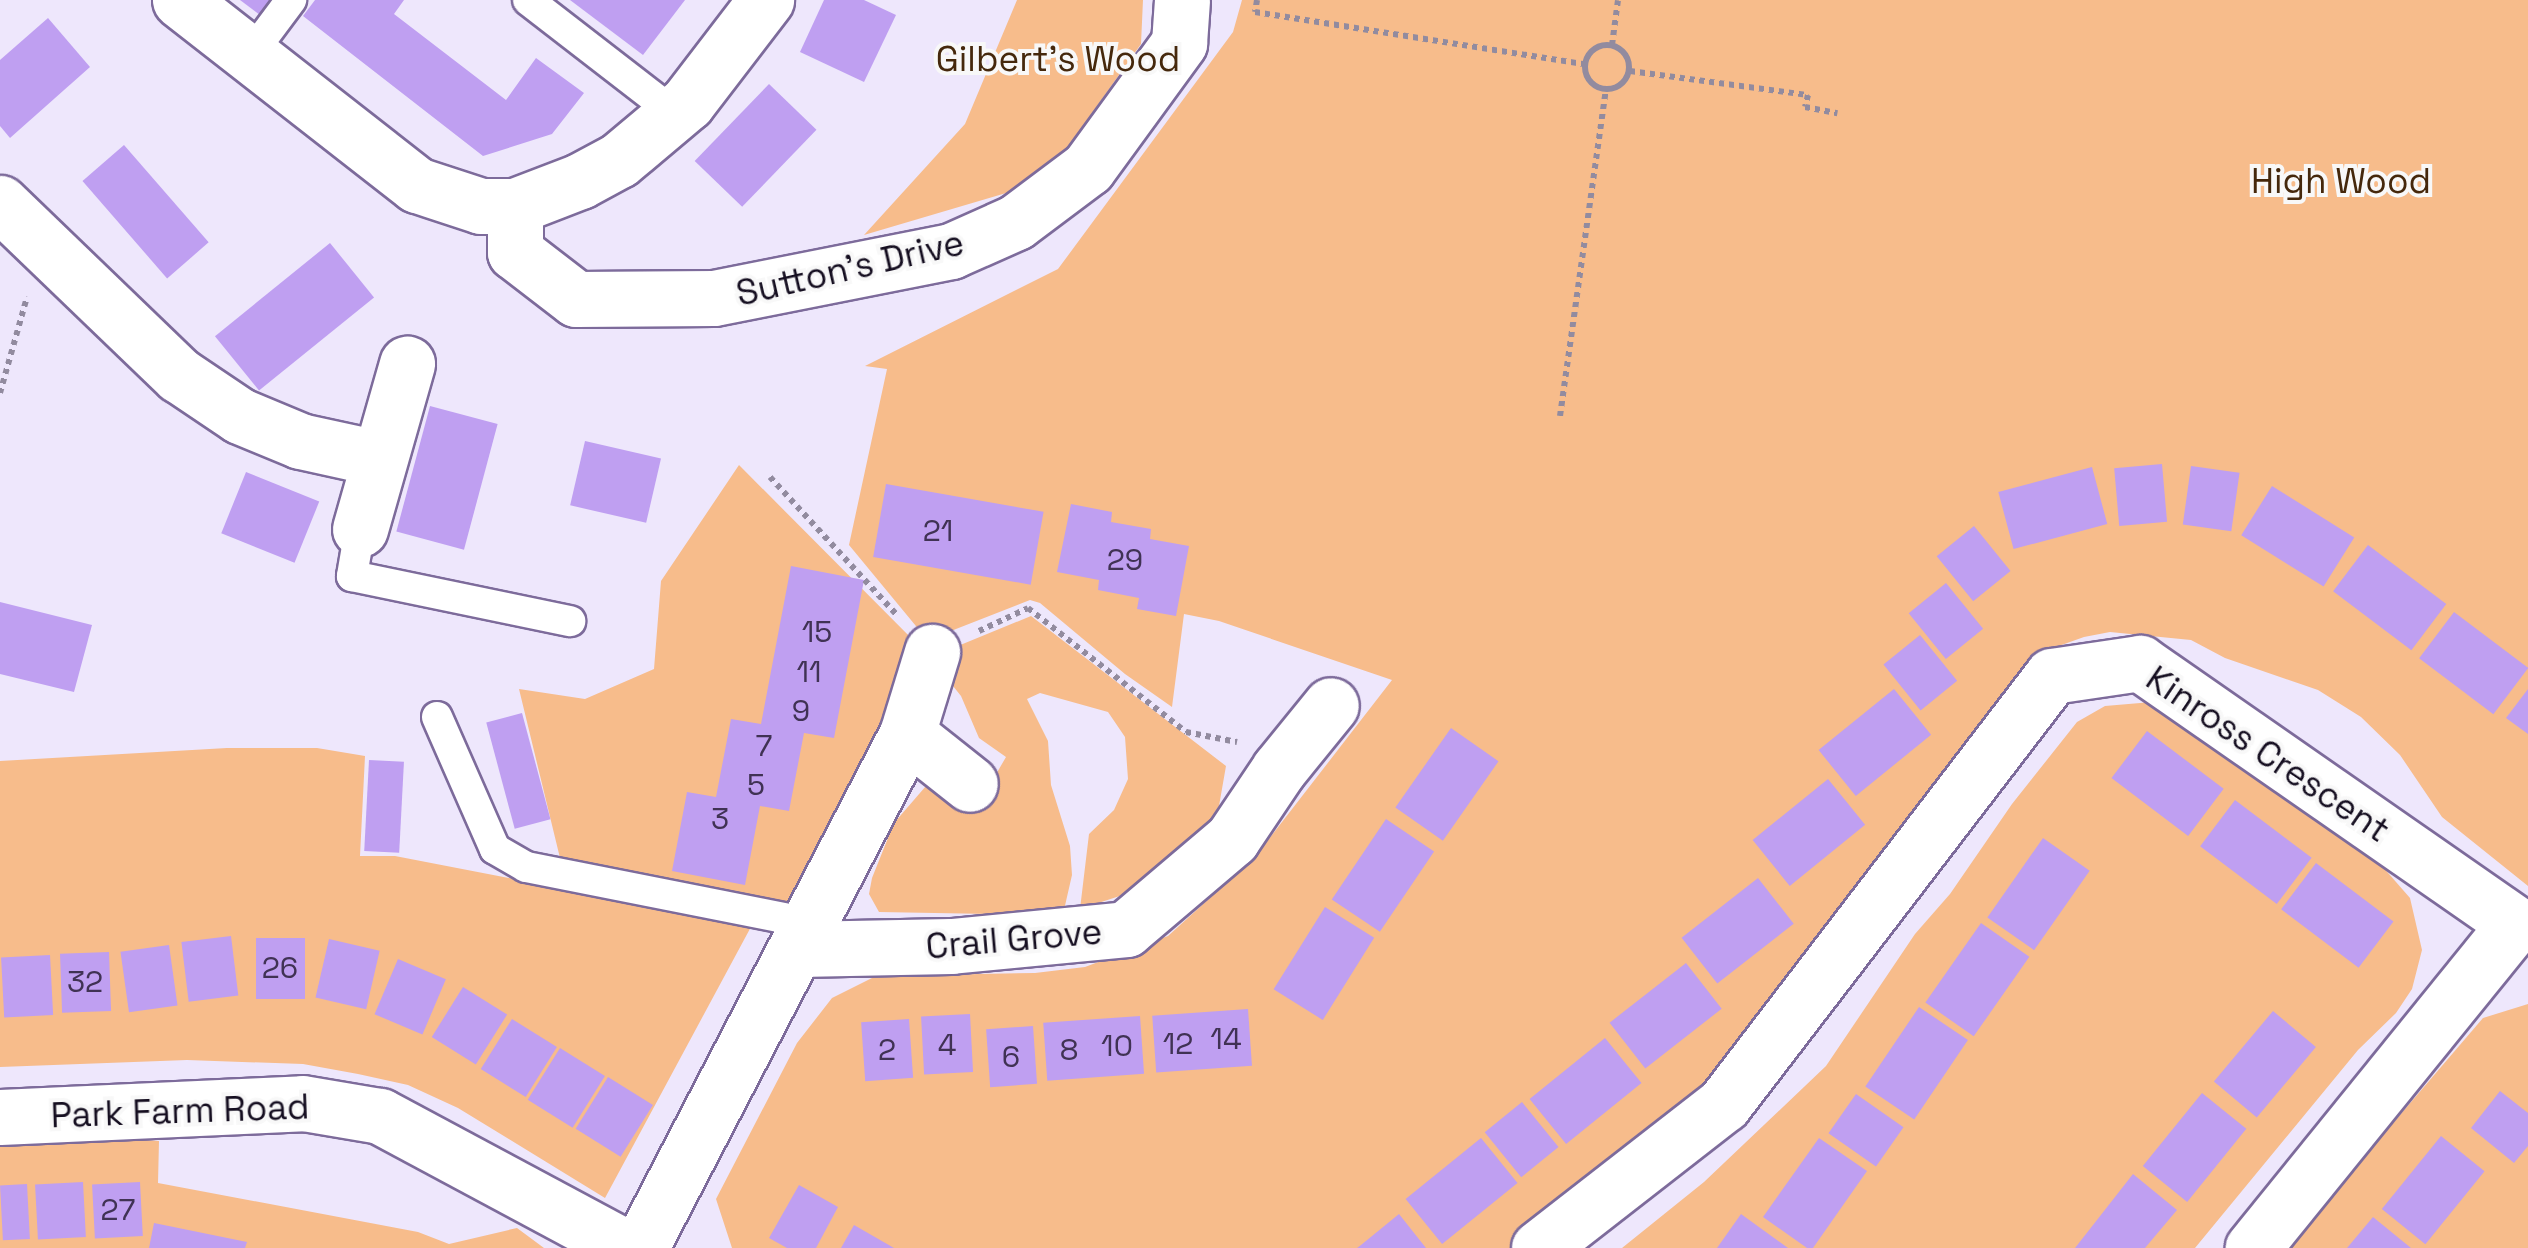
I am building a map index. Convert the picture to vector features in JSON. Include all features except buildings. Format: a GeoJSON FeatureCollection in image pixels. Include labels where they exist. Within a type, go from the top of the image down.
{"type":"FeatureCollection","features":[{"type":"Feature","properties":{"kind":"street"},"geometry":{"type":"LineString","coordinates":[[180,0],[417,185],[481,206],[514,206],[580,182],[619,160],[687,103],[766,0]]}},
{"type":"Feature","properties":{"kind":"street","name":"Sutton's Drive"},"geometry":{"type":"LineString","coordinates":[[514,206],[514,252],[576,298],[714,298],[951,251],[1016,222],[1088,168],[1179,43],[1182,0]]}},
{"type":"Feature","properties":{"kind":"street"},"geometry":{"type":"LineString","coordinates":[[0,203],[179,374],[240,416],[300,441],[376,458]]}},
{"type":"Feature","properties":{"kind":"street"},"geometry":{"type":"LineString","coordinates":[[360,529],[376,458],[407,364]]}},
{"type":"Feature","properties":{"kind":"street"},"geometry":{"type":"LineString","coordinates":[[640,1248],[907,734],[932,652]]}},
{"type":"Feature","properties":{"kind":"street","name":"Kinross Crescent"},"geometry":{"type":"LineString","coordinates":[[1539,1248],[1724,1104],[2052,676],[2140,663],[2522,928],[2253,1248]]}},
{"type":"Feature","properties":{"kind":"street","name":"Crail Grove"},"geometry":{"type":"LineString","coordinates":[[804,936],[951,946],[1126,929],[1232,839],[1261,756],[1332,705]]}},
{"type":"Feature","properties":{"kind":"street"},"geometry":{"type":"LineString","coordinates":[[907,734],[970,784]]}},
{"type":"Feature","properties":{"kind":"street","name":"Park Farm Road"},"geometry":{"type":"LineString","coordinates":[[0,1116],[303,1103],[380,1116],[626,1248]]}},
{"type":"Feature","properties":{"kind":"lane"},"geometry":{"type":"LineString","coordinates":[[250,55],[291,0]]}},
{"type":"Feature","properties":{"kind":"lane"},"geometry":{"type":"LineString","coordinates":[[528,0],[674,113]]}},
{"type":"Feature","properties":{"kind":"lane"},"geometry":{"type":"LineString","coordinates":[[360,529],[352,576],[570,621]]}},
{"type":"Feature","properties":{"kind":"lane"},"geometry":{"type":"LineString","coordinates":[[437,717],[495,848],[526,867],[804,936]]}},
{"type":"Feature","properties":{"kind":"path"},"geometry":{"type":"LineString","coordinates":[[1258,0],[1255,12],[1584,64]]}},
{"type":"Feature","properties":{"kind":"path"},"geometry":{"type":"LineString","coordinates":[[1612,45],[1618,0]]}},
{"type":"Feature","properties":{"kind":"path"},"geometry":{"type":"LineString","coordinates":[[1584,64],[1598,48],[1612,45]]}},
{"type":"Feature","properties":{"kind":"path"},"geometry":{"type":"LineString","coordinates":[[1606,89],[1624,81],[1630,71],[1628,58],[1612,45]]}},
{"type":"Feature","properties":{"kind":"path"},"geometry":{"type":"LineString","coordinates":[[1584,64],[1591,78],[1606,89]]}},
{"type":"Feature","properties":{"kind":"path"},"geometry":{"type":"LineString","coordinates":[[1630,71],[1808,95],[1806,107],[1837,113]]}},
{"type":"Feature","properties":{"kind":"path"},"geometry":{"type":"LineString","coordinates":[[1560,416],[1606,89]]}},
{"type":"Feature","properties":{"kind":"path"},"geometry":{"type":"LineString","coordinates":[[0,392],[41,245]]}},
{"type":"Feature","properties":{"kind":"path"},"geometry":{"type":"LineString","coordinates":[[770,477],[932,652],[1028,608],[1186,732],[1261,756]]}},
{"type":"Feature","properties":{"kind":"green space","name":"Gilbert's Wood"},"geometry":{"type":"Polygon","coordinates":[[[1017,0],[1143,0],[1141,44],[1043,182],[864,235],[965,124],[1017,0]]]}},
{"type":"Feature","properties":{"kind":"green space","name":"High Wood"},"geometry":{"type":"Polygon","coordinates":[[[1242,0],[2528,0],[2528,886],[2442,817],[2400,755],[2361,717],[2318,690],[2225,658],[2191,640],[2110,632],[2084,637],[2053,648],[2022,673],[1749,1042],[1675,1111],[1510,1248],[732,1248],[716,1199],[797,1043],[832,998],[876,976],[1035,973],[1085,967],[1168,936],[1255,857],[1392,680],[1219,621],[1184,614],[1172,707],[1125,674],[1040,603],[1030,600],[933,638],[925,637],[849,545],[887,369],[865,366],[1058,269],[1233,32],[1242,0]]]}},
{"type":"Feature","properties":{"kind":"green space"},"geometry":{"type":"Polygon","coordinates":[[[739,465],[924,651],[889,706],[793,903],[560,858],[519,689],[585,699],[654,669],[661,581],[739,465]]]}},
{"type":"Feature","properties":{"kind":"green space"},"geometry":{"type":"Polygon","coordinates":[[[1031,616],[1226,766],[1219,806],[1193,846],[1138,890],[1080,909],[1089,834],[1114,810],[1128,779],[1125,737],[1108,712],[1040,693],[1027,699],[1048,741],[1051,785],[1070,846],[1072,875],[1064,910],[1044,915],[879,912],[869,894],[894,823],[926,786],[966,781],[988,788],[1006,757],[979,738],[961,696],[945,676],[953,648],[1031,616]]]}},
{"type":"Feature","properties":{"kind":"green space"},"geometry":{"type":"Polygon","coordinates":[[[2152,702],[2375,858],[2410,898],[2422,950],[2412,989],[2396,1013],[2358,1050],[2195,1248],[1622,1248],[1704,1182],[1826,1066],[1915,934],[1950,894],[2012,804],[2077,722],[2105,706],[2152,702]]]}},
{"type":"Feature","properties":{"kind":"green space"},"geometry":{"type":"Polygon","coordinates":[[[227,748],[317,748],[365,756],[360,856],[395,856],[752,925],[605,1198],[458,1108],[408,1085],[358,1074],[303,1064],[187,1060],[0,1067],[0,761],[227,748]]]}},
{"type":"Feature","properties":{"kind":"green space"},"geometry":{"type":"Polygon","coordinates":[[[2528,1004],[2528,1248],[2286,1248],[2483,1018],[2528,1004]]]}},
{"type":"Feature","properties":{"kind":"green space"},"geometry":{"type":"Polygon","coordinates":[[[88,1136],[159,1141],[158,1183],[418,1232],[449,1244],[517,1228],[544,1248],[0,1248],[0,1139],[88,1136]]]}}]}
